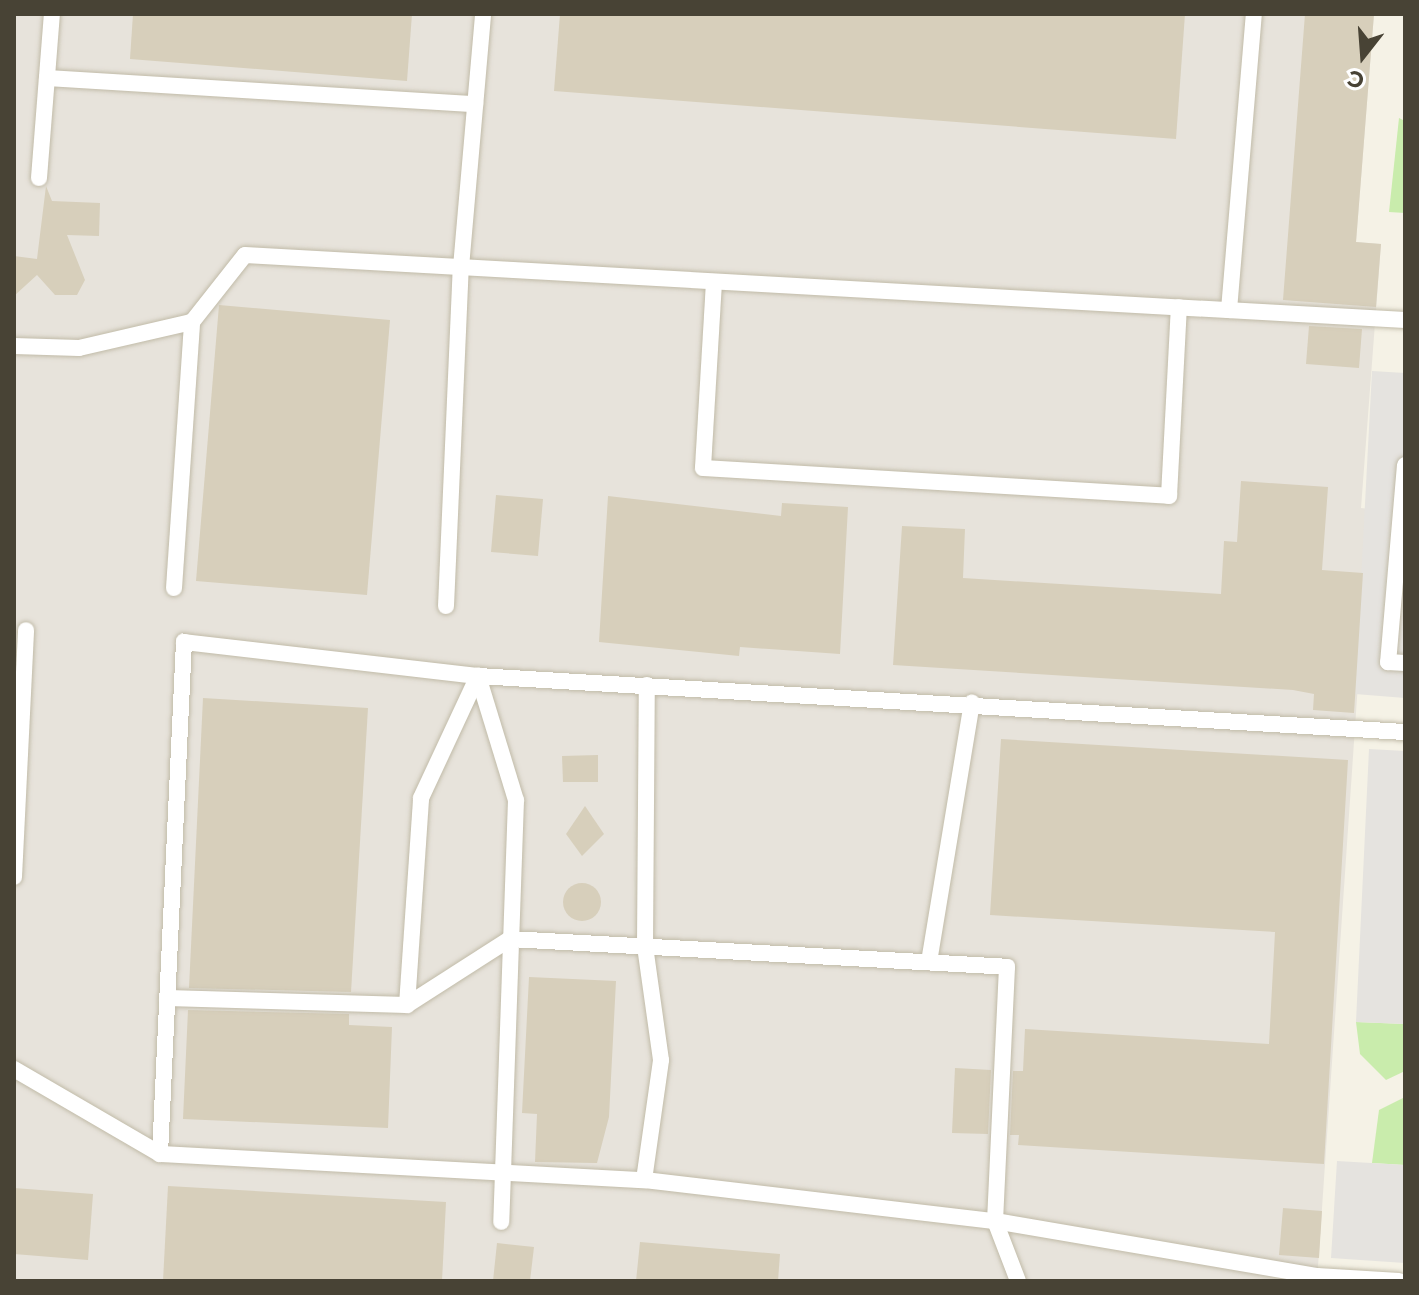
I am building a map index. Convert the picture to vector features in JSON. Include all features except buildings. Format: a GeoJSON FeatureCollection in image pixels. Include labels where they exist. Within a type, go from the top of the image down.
{"type":"FeatureCollection","features":[{"type":"Feature","properties":{"kind":"lane"},"geometry":{"type":"LineString","coordinates":[[39,178],[52,14]]}},
{"type":"Feature","properties":{"kind":"lane"},"geometry":{"type":"LineString","coordinates":[[446,606],[461,267],[483,14]]}},
{"type":"Feature","properties":{"kind":"lane"},"geometry":{"type":"LineString","coordinates":[[1229,310],[1254,14]]}},
{"type":"Feature","properties":{"kind":"lane"},"geometry":{"type":"LineString","coordinates":[[47,78],[475,104]]}},
{"type":"Feature","properties":{"kind":"lane"},"geometry":{"type":"LineString","coordinates":[[174,588],[192,322],[245,255],[1405,320]]}},
{"type":"Feature","properties":{"kind":"lane"},"geometry":{"type":"LineString","coordinates":[[714,282],[703,468],[1169,496],[1179,307]]}},
{"type":"Feature","properties":{"kind":"lane"},"geometry":{"type":"LineString","coordinates":[[14,346],[79,348],[192,322]]}},
{"type":"Feature","properties":{"kind":"lane"},"geometry":{"type":"LineString","coordinates":[[1405,465],[1388,662],[1405,663]]}},
{"type":"Feature","properties":{"kind":"lane"},"geometry":{"type":"LineString","coordinates":[[14,877],[26,630]]}},
{"type":"Feature","properties":{"kind":"lane"},"geometry":{"type":"LineString","coordinates":[[160,1154],[184,642],[478,676],[972,703],[1405,732]]}},
{"type":"Feature","properties":{"kind":"lane"},"geometry":{"type":"LineString","coordinates":[[478,676],[516,800],[501,1222]]}},
{"type":"Feature","properties":{"kind":"lane"},"geometry":{"type":"LineString","coordinates":[[407,1005],[421,798],[478,676]]}},
{"type":"Feature","properties":{"kind":"lane"},"geometry":{"type":"LineString","coordinates":[[644,1180],[661,1060],[645,946],[647,685]]}},
{"type":"Feature","properties":{"kind":"lane"},"geometry":{"type":"LineString","coordinates":[[929,962],[972,703]]}},
{"type":"Feature","properties":{"kind":"lane"},"geometry":{"type":"LineString","coordinates":[[167,998],[407,1005],[510,939],[1007,967],[995,1221],[1018,1281]]}},
{"type":"Feature","properties":{"kind":"lane"},"geometry":{"type":"LineString","coordinates":[[14,1069],[160,1154],[644,1180],[995,1221],[1317,1276],[1399,1281]]}},
{"type":"Feature","properties":{"kind":"shaded area"},"geometry":{"type":"Polygon","coordinates":[[[14,14],[1374,14],[1356,242],[1381,244],[1361,508],[1370,509],[1317,1281],[14,1281],[14,14]]]}},
{"type":"Feature","properties":{"kind":"shaded area"},"geometry":{"type":"Polygon","coordinates":[[[1372,371],[1405,373],[1405,698],[1355,694],[1372,371]]]}},
{"type":"Feature","properties":{"kind":"shaded area"},"geometry":{"type":"Polygon","coordinates":[[[1369,749],[1405,751],[1405,1024],[1356,1022],[1369,749]]]}},
{"type":"Feature","properties":{"kind":"shaded area"},"geometry":{"type":"Polygon","coordinates":[[[1337,1161],[1405,1165],[1405,1263],[1331,1258],[1337,1161]]]}},
{"type":"Feature","properties":{"kind":"green space"},"geometry":{"type":"Polygon","coordinates":[[[1399,118],[1405,121],[1405,213],[1389,212],[1399,118]]]}},
{"type":"Feature","properties":{"kind":"green space"},"geometry":{"type":"Polygon","coordinates":[[[1356,1022],[1405,1024],[1405,1071],[1386,1080],[1360,1054],[1356,1022]]]}},
{"type":"Feature","properties":{"kind":"green space"},"geometry":{"type":"Polygon","coordinates":[[[1405,1097],[1405,1165],[1372,1163],[1379,1110],[1405,1097]]]}}]}
